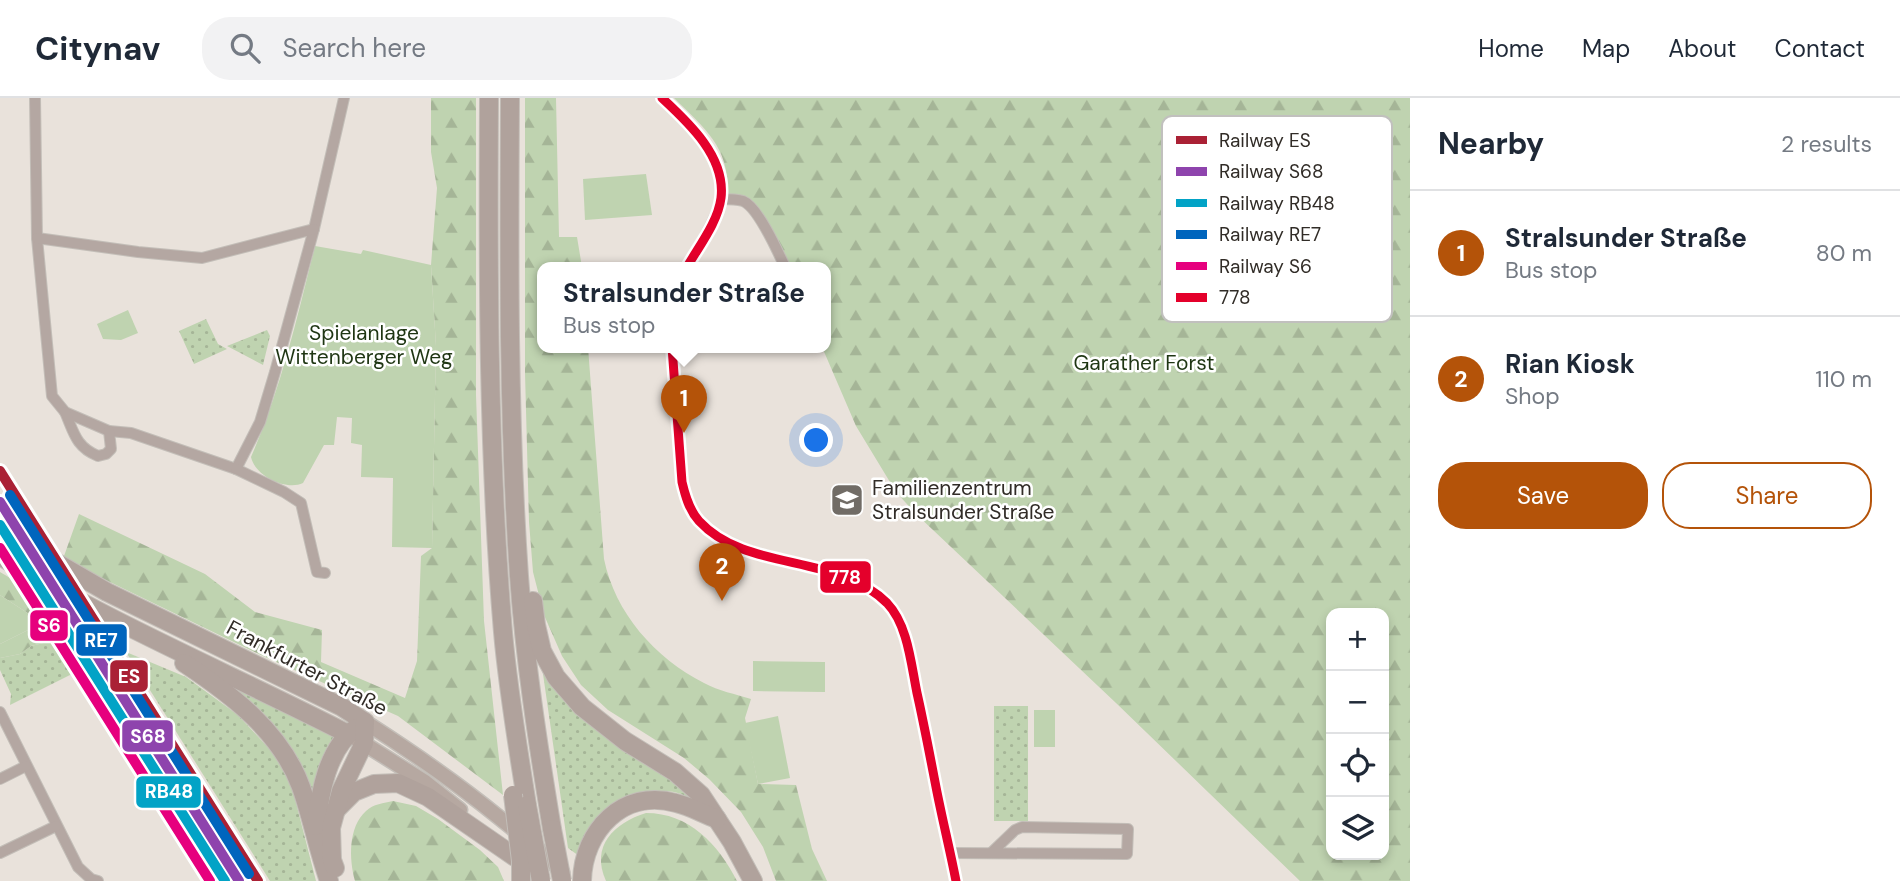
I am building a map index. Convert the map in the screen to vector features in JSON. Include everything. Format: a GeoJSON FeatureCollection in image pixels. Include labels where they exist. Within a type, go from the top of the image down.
{"type":"FeatureCollection","features":[{"type":"Feature","properties":{"kind":"highway"},"geometry":{"type":"LineString","coordinates":[[489,98],[492,453],[503,634],[511,705],[505,724],[520,800],[541,881]]}},
{"type":"Feature","properties":{"kind":"highway"},"geometry":{"type":"LineString","coordinates":[[510,98],[510,297],[519,578],[532,703],[560,874]]}},
{"type":"Feature","properties":{"kind":"highway"},"geometry":{"type":"LineString","coordinates":[[515,504],[528,522],[536,625],[542,651],[556,677],[582,708],[625,741],[675,772],[701,796],[732,842],[753,881]]}},
{"type":"Feature","properties":{"kind":"highway","name":"Frankfurter Straße"},"geometry":{"type":"LineString","coordinates":[[0,530],[107,592],[342,708],[365,722]]}},
{"type":"Feature","properties":{"kind":"highway","name":"Frankfurter Straße"},"geometry":{"type":"LineString","coordinates":[[0,556],[135,630],[250,684],[356,739]]}},
{"type":"Feature","properties":{"kind":"highway"},"geometry":{"type":"LineString","coordinates":[[135,630],[213,682],[246,708],[283,751],[300,784],[329,881]]}},
{"type":"Feature","properties":{"kind":"highway"},"geometry":{"type":"LineString","coordinates":[[339,881],[332,860],[331,828],[356,739],[365,722]]}},
{"type":"Feature","properties":{"kind":"highway"},"geometry":{"type":"LineString","coordinates":[[316,832],[320,793],[331,762],[356,739]]}},
{"type":"Feature","properties":{"kind":"highway"},"geometry":{"type":"LineString","coordinates":[[335,811],[354,792],[373,783],[398,783],[428,797],[514,857]]}},
{"type":"Feature","properties":{"kind":"highway"},"geometry":{"type":"LineString","coordinates":[[520,800],[521,881]]}},
{"type":"Feature","properties":{"kind":"highway"},"geometry":{"type":"LineString","coordinates":[[582,881],[583,861],[589,845],[600,827],[619,810],[646,801],[675,802],[717,819]]}},
{"type":"Feature","properties":{"kind":"main road","name":"Frankfurter Straße"},"geometry":{"type":"LineString","coordinates":[[365,722],[476,798],[570,881]]}},
{"type":"Feature","properties":{"kind":"main road","name":"Frankfurter Straße"},"geometry":{"type":"LineString","coordinates":[[356,739],[425,782],[480,825],[535,881]]}},
{"type":"Feature","properties":{"kind":"street"},"geometry":{"type":"LineString","coordinates":[[35,98],[37,238],[52,396],[65,412],[78,442],[86,451],[98,457],[106,454],[111,449],[108,431]]}},
{"type":"Feature","properties":{"kind":"street"},"geometry":{"type":"LineString","coordinates":[[236,469],[260,422],[278,363],[314,229],[344,98]]}},
{"type":"Feature","properties":{"kind":"street"},"geometry":{"type":"LineString","coordinates":[[663,98],[711,153],[718,169],[721,199],[690,262]]}},
{"type":"Feature","properties":{"kind":"street"},"geometry":{"type":"LineString","coordinates":[[721,199],[740,200],[751,206],[783,262]]}},
{"type":"Feature","properties":{"kind":"street"},"geometry":{"type":"LineString","coordinates":[[37,238],[202,258],[314,229]]}},
{"type":"Feature","properties":{"kind":"street"},"geometry":{"type":"LineString","coordinates":[[672,353],[682,482],[685,496],[699,521],[710,531],[737,546],[830,572],[865,586],[887,603],[896,615],[905,638],[920,703],[956,881]]}},
{"type":"Feature","properties":{"kind":"street"},"geometry":{"type":"LineString","coordinates":[[65,412],[108,431],[131,433],[236,469],[284,492],[301,503],[317,572],[325,573]]}},
{"type":"Feature","properties":{"kind":"street"},"geometry":{"type":"LineString","coordinates":[[0,712],[78,867],[93,880]]}},
{"type":"Feature","properties":{"kind":"street"},"geometry":{"type":"LineString","coordinates":[[0,779],[26,766]]}},
{"type":"Feature","properties":{"kind":"street"},"geometry":{"type":"LineString","coordinates":[[0,853],[56,826]]}},
{"type":"Feature","properties":{"kind":"street"},"geometry":{"type":"LineString","coordinates":[[950,853],[1127,854],[1128,829],[1022,827],[1015,830],[992,852]]}},
{"type":"Feature","properties":{"kind":"green space"},"geometry":{"type":"Polygon","coordinates":[[[431,98],[476,98],[476,395],[484,621],[503,795],[398,716],[265,657],[81,568],[64,556],[79,514],[205,574],[255,612],[322,630],[321,662],[405,698],[417,661],[421,556],[432,548],[436,346],[431,265],[437,188],[431,152],[431,98]]]}},
{"type":"Feature","properties":{"kind":"green space"},"geometry":{"type":"Polygon","coordinates":[[[525,98],[556,98],[559,237],[577,237],[581,262],[537,262],[537,353],[588,353],[604,559],[609,579],[617,598],[640,632],[669,661],[710,686],[751,699],[745,718],[758,784],[796,785],[812,849],[827,881],[776,881],[763,847],[741,812],[684,758],[608,710],[581,685],[562,656],[544,615],[533,572],[525,373],[525,98]]]}},
{"type":"Feature","properties":{"kind":"green space","name":"Garather Forst"},"geometry":{"type":"Polygon","coordinates":[[[674,98],[1410,98],[1410,881],[1300,881],[915,513],[896,492],[856,426],[825,353],[831,353],[831,262],[784,262],[754,206],[728,195],[724,164],[713,140],[674,98]]]}},
{"type":"Feature","properties":{"kind":"green space"},"geometry":{"type":"Polygon","coordinates":[[[646,174],[652,215],[585,220],[583,179],[646,174]]]}},
{"type":"Feature","properties":{"kind":"green space","name":"Spielanlage Wittenberger Weg"},"geometry":{"type":"Polygon","coordinates":[[[315,246],[361,254],[363,250],[431,265],[436,346],[432,548],[392,547],[393,478],[361,477],[362,445],[351,443],[352,418],[337,417],[334,445],[324,445],[303,483],[288,485],[272,480],[258,470],[251,457],[280,379],[315,246]]]}},
{"type":"Feature","properties":{"kind":"green space"},"geometry":{"type":"Polygon","coordinates":[[[128,310],[138,333],[121,340],[103,339],[97,324],[128,310]]]}},
{"type":"Feature","properties":{"kind":"green space"},"geometry":{"type":"Polygon","coordinates":[[[206,319],[218,344],[227,349],[194,364],[179,331],[206,319]]]}},
{"type":"Feature","properties":{"kind":"green space"},"geometry":{"type":"Polygon","coordinates":[[[267,330],[270,336],[263,365],[227,346],[267,330]]]}},
{"type":"Feature","properties":{"kind":"green space"},"geometry":{"type":"Polygon","coordinates":[[[0,572],[47,600],[67,633],[64,638],[31,646],[20,654],[0,658],[0,644],[38,625],[29,614],[0,595],[0,572]]]}},
{"type":"Feature","properties":{"kind":"green space"},"geometry":{"type":"Polygon","coordinates":[[[0,595],[29,614],[38,625],[0,644],[0,595]]]}},
{"type":"Feature","properties":{"kind":"green space"},"geometry":{"type":"Polygon","coordinates":[[[67,633],[88,666],[10,705],[11,694],[0,670],[0,658],[20,654],[31,646],[64,638],[67,633]]]}},
{"type":"Feature","properties":{"kind":"green space"},"geometry":{"type":"Polygon","coordinates":[[[126,652],[186,677],[238,715],[274,754],[292,787],[316,881],[270,881],[126,652]]]}},
{"type":"Feature","properties":{"kind":"green space"},"geometry":{"type":"Polygon","coordinates":[[[541,660],[709,813],[681,794],[662,791],[640,794],[619,802],[599,816],[579,856],[568,848],[541,660]]]}},
{"type":"Feature","properties":{"kind":"green space"},"geometry":{"type":"Polygon","coordinates":[[[753,661],[825,662],[825,692],[753,691],[753,661]]]}},
{"type":"Feature","properties":{"kind":"green space"},"geometry":{"type":"Polygon","coordinates":[[[221,677],[340,738],[314,809],[221,677]]]}},
{"type":"Feature","properties":{"kind":"green space"},"geometry":{"type":"Polygon","coordinates":[[[994,706],[1028,706],[1028,821],[994,821],[994,706]]]}},
{"type":"Feature","properties":{"kind":"green space"},"geometry":{"type":"Polygon","coordinates":[[[1034,710],[1055,710],[1055,747],[1034,747],[1034,710]]]}},
{"type":"Feature","properties":{"kind":"green space"},"geometry":{"type":"Polygon","coordinates":[[[778,716],[790,778],[758,784],[745,723],[778,716]]]}},
{"type":"Feature","properties":{"kind":"green space"},"geometry":{"type":"Polygon","coordinates":[[[393,801],[416,806],[438,819],[480,850],[498,867],[504,881],[355,881],[351,853],[356,826],[369,809],[393,801]]]}},
{"type":"Feature","properties":{"kind":"green space"},"geometry":{"type":"Polygon","coordinates":[[[646,813],[676,818],[700,833],[721,855],[737,881],[606,881],[601,857],[608,838],[624,823],[646,813]]]}},
{"type":"Feature","properties":{"kind":"rail line","name":"ES"},"geometry":{"type":"LineString","coordinates":[[0,471],[258,881]]}},
{"type":"Feature","properties":{"kind":"rail line","name":"RE7"},"geometry":{"type":"LineString","coordinates":[[10,495],[249,874]]}},
{"type":"Feature","properties":{"kind":"rail line","name":"S68"},"geometry":{"type":"LineString","coordinates":[[0,502],[239,881]]}},
{"type":"Feature","properties":{"kind":"rail line","name":"RB48"},"geometry":{"type":"LineString","coordinates":[[0,525],[225,881]]}},
{"type":"Feature","properties":{"kind":"rail line","name":"S6"},"geometry":{"type":"LineString","coordinates":[[0,548],[210,881]]}},
{"type":"Feature","properties":{"kind":"transit line","name":"778"},"geometry":{"type":"LineString","coordinates":[[662,98],[704,142],[718,169],[721,183],[721,198],[716,216],[690,262]]}},
{"type":"Feature","properties":{"kind":"transit line","name":"778"},"geometry":{"type":"LineString","coordinates":[[672,353],[682,482],[690,507],[699,521],[719,537],[741,549],[818,568],[866,587],[887,603],[900,622],[910,658],[956,881]]}},
{"type":"Feature","properties":{"kind":"place","name":"Stralsunder Straße"},"geometry":{"type":"Point","coordinates":[684,433]}},
{"type":"Feature","properties":{"kind":"place","name":"Familienzentrum Stralsunder Straße"},"geometry":{"type":"Point","coordinates":[847,500]}},
{"type":"Feature","properties":{"kind":"place","name":"Rian Kiosk"},"geometry":{"type":"Point","coordinates":[722,601]}}]}
